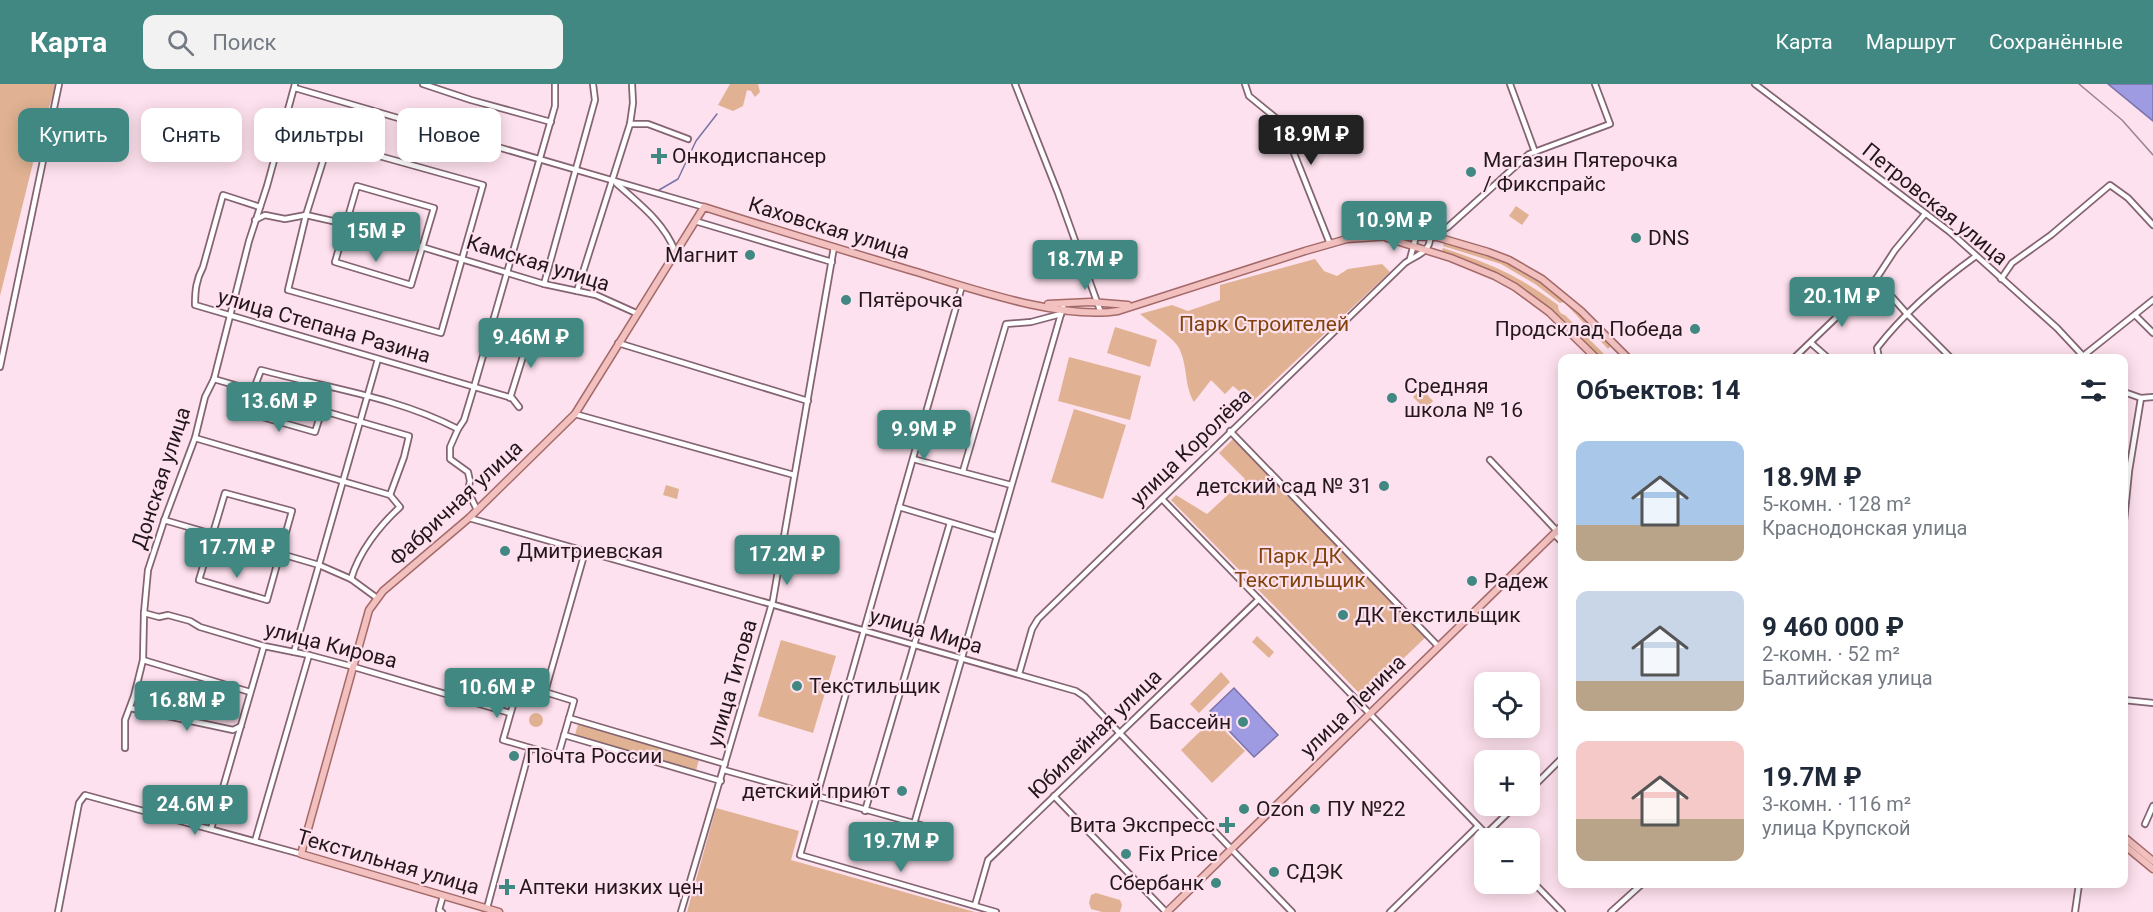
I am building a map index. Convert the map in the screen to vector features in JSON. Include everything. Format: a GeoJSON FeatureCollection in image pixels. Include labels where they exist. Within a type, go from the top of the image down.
{"type":"FeatureCollection","features":[{"type":"Feature","properties":{"kind":"main road","name":"Каховская улица"},"geometry":{"type":"LineString","coordinates":[[704,207],[996,296],[1062,309],[1101,313],[1135,305],[1330,243],[1356,238],[1416,236],[1452,240],[1509,260],[1542,279],[1581,310],[1624,354]]}},
{"type":"Feature","properties":{"kind":"main road","name":"Фабричная улица"},"geometry":{"type":"LineString","coordinates":[[301,854],[369,610],[377,598],[470,518],[575,414],[704,207]]}},
{"type":"Feature","properties":{"kind":"main road"},"geometry":{"type":"LineString","coordinates":[[1381,237],[1476,268],[1515,287],[1549,312],[1592,354]]}},
{"type":"Feature","properties":{"kind":"main road","name":"Каховская улица"},"geometry":{"type":"LineString","coordinates":[[1062,309],[1098,303],[1135,305]]}},
{"type":"Feature","properties":{"kind":"main road","name":"улица Ленина"},"geometry":{"type":"LineString","coordinates":[[1167,912],[1558,529]]}},
{"type":"Feature","properties":{"kind":"main road"},"geometry":{"type":"LineString","coordinates":[[2128,840],[2153,861]]}},
{"type":"Feature","properties":{"kind":"main road"},"geometry":{"type":"LineString","coordinates":[[2128,848],[2153,869]]}},
{"type":"Feature","properties":{"kind":"main road","name":"Текстильная улица"},"geometry":{"type":"LineString","coordinates":[[301,854],[499,912]]}},
{"type":"Feature","properties":{"kind":"street"},"geometry":{"type":"LineString","coordinates":[[0,367],[59,84]]}},
{"type":"Feature","properties":{"kind":"street"},"geometry":{"type":"LineString","coordinates":[[423,84],[551,122]]}},
{"type":"Feature","properties":{"kind":"street"},"geometry":{"type":"LineString","coordinates":[[477,510],[468,492],[470,481],[468,472],[450,459],[450,447],[464,420],[551,122],[555,106],[555,84]]}},
{"type":"Feature","properties":{"kind":"street"},"geometry":{"type":"LineString","coordinates":[[544,284],[595,100],[592,84]]}},
{"type":"Feature","properties":{"kind":"street"},"geometry":{"type":"LineString","coordinates":[[577,291],[614,181],[630,124],[633,103],[632,84]]}},
{"type":"Feature","properties":{"kind":"street"},"geometry":{"type":"LineString","coordinates":[[1015,84],[1058,193],[1101,313]]}},
{"type":"Feature","properties":{"kind":"street"},"geometry":{"type":"LineString","coordinates":[[1245,84],[1249,96],[1282,123],[1330,243]]}},
{"type":"Feature","properties":{"kind":"street"},"geometry":{"type":"LineString","coordinates":[[1510,84],[1535,152]]}},
{"type":"Feature","properties":{"kind":"street"},"geometry":{"type":"LineString","coordinates":[[1426,250],[1431,244],[1430,237],[1448,227],[1529,154],[1610,124],[1595,84]]}},
{"type":"Feature","properties":{"kind":"street","name":"Петровская улица"},"geometry":{"type":"LineString","coordinates":[[1755,84],[1950,232],[2057,328],[2081,354]]}},
{"type":"Feature","properties":{"kind":"street","name":"Каховская улица"},"geometry":{"type":"LineString","coordinates":[[295,86],[704,207]]}},
{"type":"Feature","properties":{"kind":"street","name":"Донская улица"},"geometry":{"type":"LineString","coordinates":[[125,748],[125,720],[143,660],[148,570],[195,438],[205,397],[214,379],[255,220],[295,86]]}},
{"type":"Feature","properties":{"kind":"street"},"geometry":{"type":"LineString","coordinates":[[630,124],[648,124],[688,139]]}},
{"type":"Feature","properties":{"kind":"street"},"geometry":{"type":"LineString","coordinates":[[329,142],[483,184],[441,333],[288,291],[306,215],[329,142]]}},
{"type":"Feature","properties":{"kind":"street"},"geometry":{"type":"LineString","coordinates":[[614,181],[655,217],[666,231],[675,251]]}},
{"type":"Feature","properties":{"kind":"street"},"geometry":{"type":"LineString","coordinates":[[2001,279],[2012,263],[2051,235],[2110,184],[2147,216],[2153,225]]}},
{"type":"Feature","properties":{"kind":"street"},"geometry":{"type":"LineString","coordinates":[[357,186],[434,208],[411,285],[335,262],[346,224],[357,186]]}},
{"type":"Feature","properties":{"kind":"street","name":"улица Степана Разина"},"geometry":{"type":"LineString","coordinates":[[260,207],[223,195],[203,267],[198,276],[195,305],[510,398],[519,407]]}},
{"type":"Feature","properties":{"kind":"street"},"geometry":{"type":"LineString","coordinates":[[1799,354],[1861,291],[1876,279],[1895,250],[1925,214]]}},
{"type":"Feature","properties":{"kind":"street","name":"Камская улица"},"geometry":{"type":"LineString","coordinates":[[255,220],[265,215],[285,219],[306,215],[346,224],[544,284],[596,295],[636,313]]}},
{"type":"Feature","properties":{"kind":"street"},"geometry":{"type":"LineString","coordinates":[[695,221],[832,262]]}},
{"type":"Feature","properties":{"kind":"street"},"geometry":{"type":"LineString","coordinates":[[1410,259],[1416,236]]}},
{"type":"Feature","properties":{"kind":"street","name":"улица Титова"},"geometry":{"type":"LineString","coordinates":[[681,912],[772,604],[834,247]]}},
{"type":"Feature","properties":{"kind":"street","name":"улица Королёва"},"geometry":{"type":"LineString","coordinates":[[1019,674],[1032,629],[1038,619],[1410,259],[1426,250]]}},
{"type":"Feature","properties":{"kind":"street"},"geometry":{"type":"LineString","coordinates":[[1878,354],[1877,348],[1908,315],[1951,274],[1976,256]]}},
{"type":"Feature","properties":{"kind":"street"},"geometry":{"type":"LineString","coordinates":[[1876,279],[1947,354]]}},
{"type":"Feature","properties":{"kind":"street"},"geometry":{"type":"LineString","coordinates":[[962,286],[800,855],[996,912]]}},
{"type":"Feature","properties":{"kind":"street"},"geometry":{"type":"LineString","coordinates":[[2088,354],[2153,300]]}},
{"type":"Feature","properties":{"kind":"street"},"geometry":{"type":"LineString","coordinates":[[963,471],[1006,324],[1031,322],[1062,309]]}},
{"type":"Feature","properties":{"kind":"street"},"geometry":{"type":"LineString","coordinates":[[914,824],[1062,309]]}},
{"type":"Feature","properties":{"kind":"street"},"geometry":{"type":"LineString","coordinates":[[2135,315],[2153,333]]}},
{"type":"Feature","properties":{"kind":"street"},"geometry":{"type":"LineString","coordinates":[[510,398],[530,334]]}},
{"type":"Feature","properties":{"kind":"street"},"geometry":{"type":"LineString","coordinates":[[618,343],[808,401]]}},
{"type":"Feature","properties":{"kind":"street"},"geometry":{"type":"LineString","coordinates":[[1811,343],[1823,354]]}},
{"type":"Feature","properties":{"kind":"street"},"geometry":{"type":"LineString","coordinates":[[294,652],[378,358]]}},
{"type":"Feature","properties":{"kind":"street"},"geometry":{"type":"LineString","coordinates":[[322,410],[315,432],[248,413],[261,370],[332,388],[367,394],[375,399],[432,416],[458,429]]}},
{"type":"Feature","properties":{"kind":"street"},"geometry":{"type":"LineString","coordinates":[[195,438],[390,495],[409,436],[361,424],[322,410],[214,379]]}},
{"type":"Feature","properties":{"kind":"street"},"geometry":{"type":"LineString","coordinates":[[2128,393],[2141,398],[2153,398]]}},
{"type":"Feature","properties":{"kind":"street"},"geometry":{"type":"LineString","coordinates":[[2128,481],[2141,398]]}},
{"type":"Feature","properties":{"kind":"street"},"geometry":{"type":"LineString","coordinates":[[575,414],[795,475]]}},
{"type":"Feature","properties":{"kind":"street"},"geometry":{"type":"LineString","coordinates":[[1230,432],[1438,646]]}},
{"type":"Feature","properties":{"kind":"street"},"geometry":{"type":"LineString","coordinates":[[913,459],[1011,485]]}},
{"type":"Feature","properties":{"kind":"street"},"geometry":{"type":"LineString","coordinates":[[1490,460],[1535,507],[1558,536]]}},
{"type":"Feature","properties":{"kind":"street"},"geometry":{"type":"LineString","coordinates":[[225,493],[292,511],[267,600],[200,580],[213,535],[225,493]]}},
{"type":"Feature","properties":{"kind":"street","name":"Фабричная улица"},"geometry":{"type":"LineString","coordinates":[[351,579],[363,552],[400,507],[390,495]]}},
{"type":"Feature","properties":{"kind":"street"},"geometry":{"type":"LineString","coordinates":[[1162,499],[1478,826],[1390,912]]}},
{"type":"Feature","properties":{"kind":"street"},"geometry":{"type":"LineString","coordinates":[[898,507],[996,536]]}},
{"type":"Feature","properties":{"kind":"street","name":"улица Мира"},"geometry":{"type":"LineString","coordinates":[[470,518],[1076,691],[1085,697],[1292,912]]}},
{"type":"Feature","properties":{"kind":"street"},"geometry":{"type":"LineString","coordinates":[[164,520],[319,566],[351,579],[377,598]]}},
{"type":"Feature","properties":{"kind":"street"},"geometry":{"type":"LineString","coordinates":[[864,811],[950,523]]}},
{"type":"Feature","properties":{"kind":"street"},"geometry":{"type":"LineString","coordinates":[[544,692],[585,552]]}},
{"type":"Feature","properties":{"kind":"street","name":"Юбилейная улица"},"geometry":{"type":"LineString","coordinates":[[975,906],[988,860],[1259,599]]}},
{"type":"Feature","properties":{"kind":"street","name":"улица Кирова"},"geometry":{"type":"LineString","coordinates":[[144,613],[168,615],[190,621],[200,627],[264,646],[354,667],[510,713]]}},
{"type":"Feature","properties":{"kind":"street"},"geometry":{"type":"LineString","coordinates":[[212,829],[264,646]]}},
{"type":"Feature","properties":{"kind":"street"},"geometry":{"type":"LineString","coordinates":[[255,841],[309,655]]}},
{"type":"Feature","properties":{"kind":"street"},"geometry":{"type":"LineString","coordinates":[[143,660],[250,692]]}},
{"type":"Feature","properties":{"kind":"street"},"geometry":{"type":"LineString","coordinates":[[519,684],[544,692],[574,701],[558,756],[502,740],[519,684]]}},
{"type":"Feature","properties":{"kind":"street"},"geometry":{"type":"LineString","coordinates":[[2128,700],[2153,703]]}},
{"type":"Feature","properties":{"kind":"street"},"geometry":{"type":"LineString","coordinates":[[130,708],[233,730],[241,726]]}},
{"type":"Feature","properties":{"kind":"street"},"geometry":{"type":"LineString","coordinates":[[569,718],[817,797],[942,831]]}},
{"type":"Feature","properties":{"kind":"street"},"geometry":{"type":"LineString","coordinates":[[564,735],[721,780]]}},
{"type":"Feature","properties":{"kind":"street"},"geometry":{"type":"LineString","coordinates":[[487,908],[530,748]]}},
{"type":"Feature","properties":{"kind":"street"},"geometry":{"type":"LineString","coordinates":[[1540,780],[1558,762]]}},
{"type":"Feature","properties":{"kind":"street","name":"Текстильная улица"},"geometry":{"type":"LineString","coordinates":[[58,912],[79,803],[85,795],[301,854]]}},
{"type":"Feature","properties":{"kind":"street"},"geometry":{"type":"LineString","coordinates":[[1054,796],[1167,912]]}},
{"type":"Feature","properties":{"kind":"street"},"geometry":{"type":"LineString","coordinates":[[2145,824],[2153,806]]}},
{"type":"Feature","properties":{"kind":"street"},"geometry":{"type":"LineString","coordinates":[[1495,828],[1506,816]]}},
{"type":"Feature","properties":{"kind":"street"},"geometry":{"type":"LineString","coordinates":[[1611,912],[1638,888]]}},
{"type":"Feature","properties":{"kind":"street"},"geometry":{"type":"LineString","coordinates":[[2075,912],[2078,888]]}},
{"type":"Feature","properties":{"kind":"street"},"geometry":{"type":"LineString","coordinates":[[1540,889],[1562,912]]}},
{"type":"Feature","properties":{"kind":"street"},"geometry":{"type":"LineString","coordinates":[[440,911],[443,896]]}},
{"type":"Feature","properties":{"kind":"green space"},"geometry":{"type":"Polygon","coordinates":[[[0,84],[56,84],[49,108],[18,108],[18,162],[33,162],[0,296],[0,84]]]}},
{"type":"Feature","properties":{"kind":"green space"},"geometry":{"type":"Polygon","coordinates":[[[730,84],[758,84],[760,92],[755,97],[751,91],[747,90],[743,106],[733,111],[718,105],[730,84]]]}},
{"type":"Feature","properties":{"kind":"green space"},"geometry":{"type":"Polygon","coordinates":[[[1516,206],[1529,215],[1522,225],[1509,216],[1516,206]]]}},
{"type":"Feature","properties":{"kind":"green space"},"geometry":{"type":"Polygon","coordinates":[[[1444,242],[1494,258],[1540,282],[1575,308],[1612,345],[1608,349],[1564,302],[1560,303],[1535,284],[1501,264],[1443,246],[1444,242]]]}},
{"type":"Feature","properties":{"kind":"green space"},"geometry":{"type":"Polygon","coordinates":[[[1443,248],[1476,259],[1530,286],[1558,305],[1561,313],[1604,354],[1595,354],[1554,313],[1517,284],[1488,269],[1441,253],[1443,248]]]}},
{"type":"Feature","properties":{"kind":"green space","name":"Парк Строителей"},"geometry":{"type":"Polygon","coordinates":[[[1315,259],[1324,271],[1337,276],[1348,269],[1382,264],[1390,272],[1252,402],[1233,386],[1225,394],[1211,380],[1194,402],[1179,348],[1167,335],[1140,314],[1172,305],[1188,311],[1220,300],[1220,285],[1315,259]]]}},
{"type":"Feature","properties":{"kind":"green space"},"geometry":{"type":"Polygon","coordinates":[[[1115,327],[1157,340],[1150,367],[1107,353],[1115,327]]]}},
{"type":"Feature","properties":{"kind":"green space"},"geometry":{"type":"Polygon","coordinates":[[[1069,357],[1141,376],[1130,420],[1058,401],[1069,357]]]}},
{"type":"Feature","properties":{"kind":"green space"},"geometry":{"type":"Polygon","coordinates":[[[1422,389],[1433,401],[1425,409],[1413,397],[1422,389]]]}},
{"type":"Feature","properties":{"kind":"green space"},"geometry":{"type":"Polygon","coordinates":[[[1074,409],[1126,425],[1103,499],[1051,482],[1074,409]]]}},
{"type":"Feature","properties":{"kind":"green space","name":"Парк ДК Текстильщик"},"geometry":{"type":"Polygon","coordinates":[[[1235,437],[1428,635],[1363,697],[1171,500],[1176,495],[1207,514],[1245,479],[1219,453],[1235,437]]]}},
{"type":"Feature","properties":{"kind":"green space"},"geometry":{"type":"Polygon","coordinates":[[[666,485],[679,489],[677,499],[663,495],[666,485]]]}},
{"type":"Feature","properties":{"kind":"green space"},"geometry":{"type":"Polygon","coordinates":[[[1257,636],[1274,652],[1269,658],[1252,642],[1257,636]]]}},
{"type":"Feature","properties":{"kind":"green space","name":"Текстильщик"},"geometry":{"type":"Polygon","coordinates":[[[781,640],[836,656],[813,733],[758,716],[781,640]]]}},
{"type":"Feature","properties":{"kind":"green space"},"geometry":{"type":"Polygon","coordinates":[[[1221,672],[1230,682],[1199,713],[1190,704],[1221,672]]]}},
{"type":"Feature","properties":{"kind":"green space"},"geometry":{"type":"Polygon","coordinates":[[[536,713],[541,715],[543,720],[541,725],[536,727],[531,725],[529,720],[531,715],[536,713]]]}},
{"type":"Feature","properties":{"kind":"green space"},"geometry":{"type":"Polygon","coordinates":[[[1213,719],[1245,751],[1212,783],[1181,750],[1213,719]]]}},
{"type":"Feature","properties":{"kind":"green space"},"geometry":{"type":"Polygon","coordinates":[[[578,724],[699,759],[696,771],[575,735],[578,724]]]}},
{"type":"Feature","properties":{"kind":"green space"},"geometry":{"type":"Polygon","coordinates":[[[716,808],[799,831],[791,860],[975,912],[687,912],[716,808]]]}},
{"type":"Feature","properties":{"kind":"green space"},"geometry":{"type":"Polygon","coordinates":[[[1096,893],[1120,900],[1122,905],[1120,912],[1102,912],[1091,909],[1089,903],[1091,895],[1096,893]]]}},
{"type":"Feature","properties":{"kind":"shaded area"},"geometry":{"type":"Polygon","coordinates":[[[2108,84],[2153,84],[2153,121],[2108,84]]]}},
{"type":"Feature","properties":{"kind":"shaded area"},"geometry":{"type":"Polygon","coordinates":[[[1234,688],[1278,735],[1254,757],[1210,711],[1234,688]]]}},
{"type":"Feature","properties":{"kind":"waterway"},"geometry":{"type":"LineString","coordinates":[[659,190],[678,179],[696,141],[717,114]]}},
{"type":"Feature","properties":{"kind":"railway"},"geometry":{"type":"LineString","coordinates":[[2079,84],[2122,120],[2153,155]]}},
{"type":"Feature","properties":{"kind":"place","name":"Онкодиспансер"},"geometry":{"type":"Point","coordinates":[659,156]}},
{"type":"Feature","properties":{"kind":"place","name":"Магазин Пятерочка / Фикспрайс"},"geometry":{"type":"Point","coordinates":[1471,172]}},
{"type":"Feature","properties":{"kind":"place","name":"DNS"},"geometry":{"type":"Point","coordinates":[1636,238]}},
{"type":"Feature","properties":{"kind":"place","name":"Магнит"},"geometry":{"type":"Point","coordinates":[750,255]}},
{"type":"Feature","properties":{"kind":"place","name":"Пятёрочка"},"geometry":{"type":"Point","coordinates":[846,300]}},
{"type":"Feature","properties":{"kind":"place","name":"Продсклад Победа"},"geometry":{"type":"Point","coordinates":[1695,329]}},
{"type":"Feature","properties":{"kind":"place","name":"Средняя школа № 16"},"geometry":{"type":"Point","coordinates":[1392,398]}},
{"type":"Feature","properties":{"kind":"place","name":"детский сад № 31"},"geometry":{"type":"Point","coordinates":[1384,486]}},
{"type":"Feature","properties":{"kind":"place","name":"Дмитриевская"},"geometry":{"type":"Point","coordinates":[505,551]}},
{"type":"Feature","properties":{"kind":"place","name":"Радеж"},"geometry":{"type":"Point","coordinates":[1472,581]}},
{"type":"Feature","properties":{"kind":"place","name":"ДК Текстильщик"},"geometry":{"type":"Point","coordinates":[1343,615]}},
{"type":"Feature","properties":{"kind":"place","name":"Текстильщик"},"geometry":{"type":"Point","coordinates":[797,686]}},
{"type":"Feature","properties":{"kind":"place","name":"Бассейн"},"geometry":{"type":"Point","coordinates":[1243,722]}},
{"type":"Feature","properties":{"kind":"place","name":"Почта России"},"geometry":{"type":"Point","coordinates":[514,756]}},
{"type":"Feature","properties":{"kind":"place","name":"детский приют"},"geometry":{"type":"Point","coordinates":[902,791]}},
{"type":"Feature","properties":{"kind":"place","name":"Ozon"},"geometry":{"type":"Point","coordinates":[1244,809]}},
{"type":"Feature","properties":{"kind":"place","name":"ПУ №22"},"geometry":{"type":"Point","coordinates":[1315,809]}},
{"type":"Feature","properties":{"kind":"place","name":"Вита Экспресс"},"geometry":{"type":"Point","coordinates":[1227,825]}},
{"type":"Feature","properties":{"kind":"place","name":"Fix Price"},"geometry":{"type":"Point","coordinates":[1126,854]}},
{"type":"Feature","properties":{"kind":"place","name":"СДЭК"},"geometry":{"type":"Point","coordinates":[1274,872]}},
{"type":"Feature","properties":{"kind":"place","name":"Сбербанк"},"geometry":{"type":"Point","coordinates":[1216,883]}},
{"type":"Feature","properties":{"kind":"place","name":"Аптеки низких цен"},"geometry":{"type":"Point","coordinates":[507,887]}}]}
